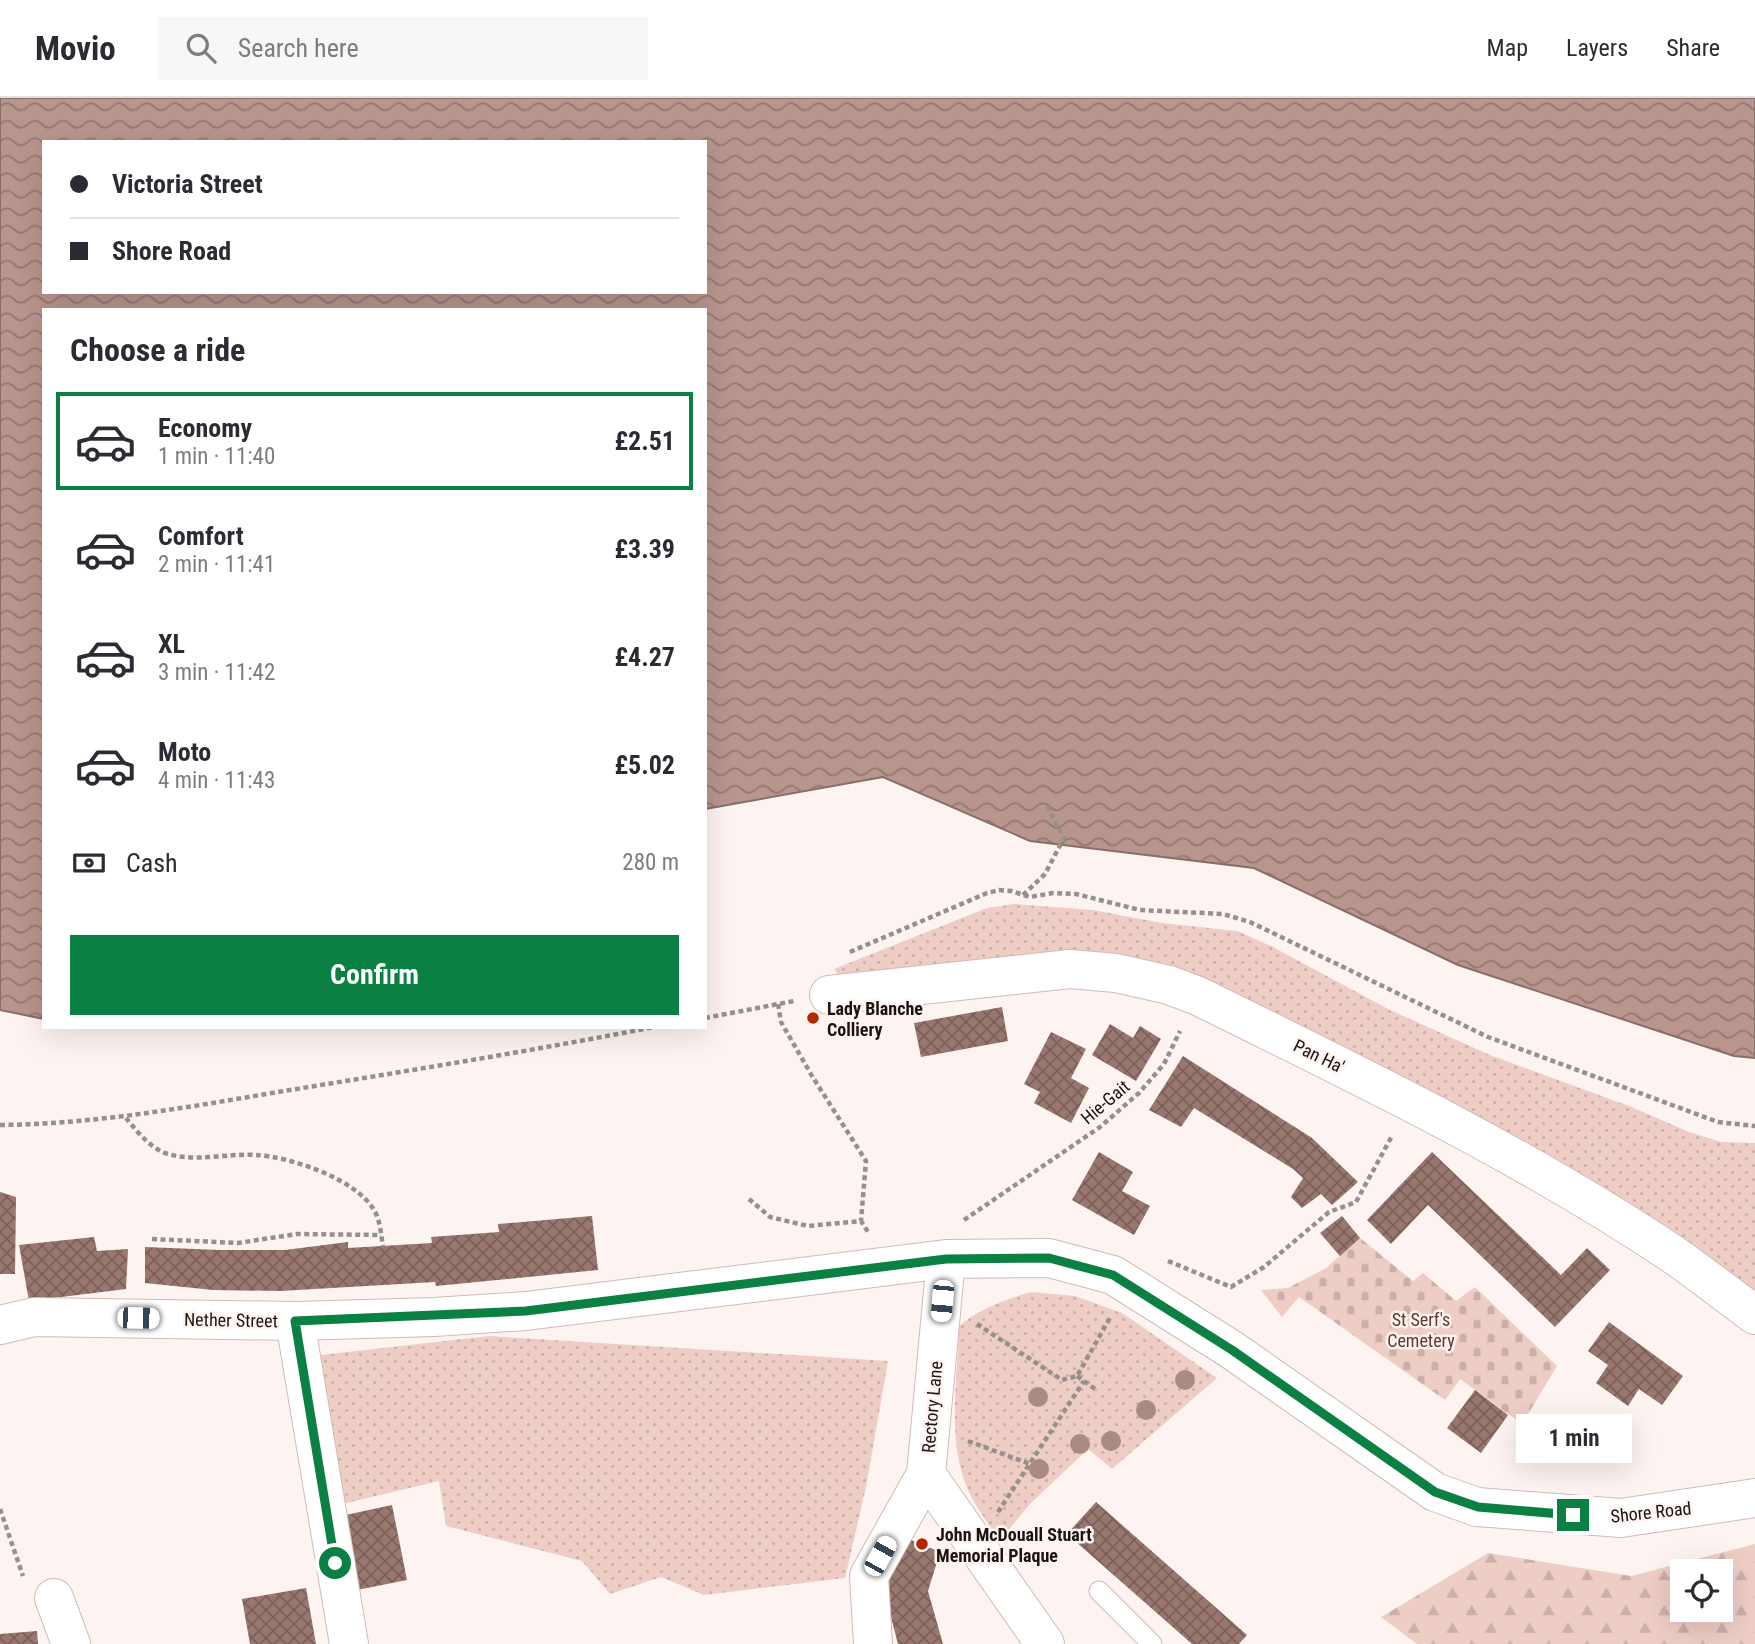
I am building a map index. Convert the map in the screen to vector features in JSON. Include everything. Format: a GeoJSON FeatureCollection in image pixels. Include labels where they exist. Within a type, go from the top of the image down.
{"type":"FeatureCollection","features":[{"type":"Feature","properties":{"kind":"street","name":"Pan Ha'"},"geometry":{"type":"LineString","coordinates":[[830,995],[1070,969],[1116,973],[1169,985],[1198,996],[1411,1101],[1554,1181],[1674,1255],[1755,1315]]}},
{"type":"Feature","properties":{"kind":"street","name":"Shore Road"},"geometry":{"type":"LineString","coordinates":[[888,1266],[946,1259],[1049,1258],[1113,1275],[1232,1350],[1435,1492],[1478,1507],[1621,1518],[1755,1498]]}},
{"type":"Feature","properties":{"kind":"street","name":"Rectory Lane"},"geometry":{"type":"LineString","coordinates":[[946,1259],[926,1474],[1045,1644]]}},
{"type":"Feature","properties":{"kind":"street","name":"Nether Street"},"geometry":{"type":"LineString","coordinates":[[0,1325],[34,1317],[295,1321],[526,1311],[888,1266]]}},
{"type":"Feature","properties":{"kind":"street"},"geometry":{"type":"LineString","coordinates":[[295,1321],[349,1644]]}},
{"type":"Feature","properties":{"kind":"street"},"geometry":{"type":"LineString","coordinates":[[873,1644],[869,1576],[926,1474]]}},
{"type":"Feature","properties":{"kind":"street"},"geometry":{"type":"LineString","coordinates":[[54,1598],[71,1644]]}},
{"type":"Feature","properties":{"kind":"lane"},"geometry":{"type":"LineString","coordinates":[[1099,1591],[1152,1644]]}},
{"type":"Feature","properties":{"kind":"path"},"geometry":{"type":"LineString","coordinates":[[1023,895],[1045,874],[1063,838],[1046,806]]}},
{"type":"Feature","properties":{"kind":"path"},"geometry":{"type":"LineString","coordinates":[[845,955],[999,890],[1030,897],[1076,894],[1140,910],[1223,914],[1251,922],[1488,1037],[1718,1122],[1755,1126]]}},
{"type":"Feature","properties":{"kind":"path"},"geometry":{"type":"LineString","coordinates":[[707,1018],[830,995]]}},
{"type":"Feature","properties":{"kind":"path","name":"Hie-Gait"},"geometry":{"type":"LineString","coordinates":[[996,1198],[1100,1127],[1139,1093],[1164,1064],[1198,996]]}},
{"type":"Feature","properties":{"kind":"path"},"geometry":{"type":"LineString","coordinates":[[778,1004],[781,1022],[787,1033],[866,1161],[861,1221],[888,1266]]}},
{"type":"Feature","properties":{"kind":"path"},"geometry":{"type":"LineString","coordinates":[[0,1125],[47,1125],[125,1117],[515,1054],[644,1029]]}},
{"type":"Feature","properties":{"kind":"path"},"geometry":{"type":"LineString","coordinates":[[1231,1287],[1264,1267],[1329,1212],[1356,1202],[1411,1101]]}},
{"type":"Feature","properties":{"kind":"path"},"geometry":{"type":"LineString","coordinates":[[125,1117],[144,1140],[165,1152],[191,1157],[254,1155],[277,1158],[341,1179],[355,1188],[375,1210],[383,1246]]}},
{"type":"Feature","properties":{"kind":"path"},"geometry":{"type":"LineString","coordinates":[[749,1199],[771,1217],[808,1226],[861,1221]]}},
{"type":"Feature","properties":{"kind":"path"},"geometry":{"type":"LineString","coordinates":[[152,1238],[238,1243],[296,1234],[381,1235]]}},
{"type":"Feature","properties":{"kind":"path"},"geometry":{"type":"LineString","coordinates":[[942,1301],[1062,1380],[1077,1376],[1113,1312]]}},
{"type":"Feature","properties":{"kind":"path"},"geometry":{"type":"LineString","coordinates":[[1077,1376],[1095,1389]]}},
{"type":"Feature","properties":{"kind":"path"},"geometry":{"type":"LineString","coordinates":[[976,1545],[1084,1381]]}},
{"type":"Feature","properties":{"kind":"path"},"geometry":{"type":"LineString","coordinates":[[931,1428],[1030,1464]]}},
{"type":"Feature","properties":{"kind":"path"},"geometry":{"type":"LineString","coordinates":[[0,1509],[26,1583],[54,1598]]}},
{"type":"Feature","properties":{"kind":"green space"},"geometry":{"type":"Polygon","coordinates":[[[1014,904],[1093,910],[1162,923],[1237,931],[1271,946],[1390,1010],[1490,1055],[1629,1106],[1689,1132],[1721,1142],[1755,1143],[1755,1293],[1077,952],[1007,956],[893,974],[841,978],[834,969],[987,908],[1014,904]]]}},
{"type":"Feature","properties":{"kind":"green space","name":"St Serf's Cemetery"},"geometry":{"type":"Polygon","coordinates":[[[1360,1238],[1413,1281],[1423,1273],[1456,1301],[1475,1287],[1557,1366],[1522,1424],[1460,1379],[1445,1400],[1299,1297],[1282,1317],[1261,1290],[1288,1288],[1326,1268],[1360,1238]]]}},
{"type":"Feature","properties":{"kind":"green space"},"geometry":{"type":"Polygon","coordinates":[[[1031,1292],[1075,1296],[1122,1313],[1217,1378],[1112,1469],[1088,1449],[1030,1504],[999,1541],[968,1490],[957,1451],[955,1409],[959,1326],[993,1305],[1031,1292]]]}},
{"type":"Feature","properties":{"kind":"green space"},"geometry":{"type":"Polygon","coordinates":[[[489,1336],[888,1361],[866,1487],[845,1578],[704,1595],[661,1577],[610,1594],[582,1561],[446,1526],[439,1481],[338,1505],[312,1356],[489,1336]]]}},
{"type":"Feature","properties":{"kind":"green space"},"geometry":{"type":"Polygon","coordinates":[[[1755,1544],[1755,1644],[1417,1644],[1381,1617],[1488,1553],[1631,1576],[1670,1566],[1670,1622],[1733,1622],[1733,1559],[1697,1559],[1755,1544]]]}},
{"type":"Feature","properties":{"kind":"water"},"geometry":{"type":"Polygon","coordinates":[[[0,98],[1755,98],[1755,1058],[1734,1056],[1458,965],[1254,868],[1030,841],[883,777],[707,809],[707,308],[42,308],[42,1019],[0,1010],[0,98]]]}},
{"type":"Feature","properties":{"kind":"building"},"geometry":{"type":"Polygon","coordinates":[[[1002,1007],[1008,1041],[921,1057],[914,1023],[1002,1007]]]}},
{"type":"Feature","properties":{"kind":"building"},"geometry":{"type":"Polygon","coordinates":[[[1110,1024],[1133,1038],[1140,1026],[1161,1039],[1136,1081],[1092,1055],[1110,1024]]]}},
{"type":"Feature","properties":{"kind":"building"},"geometry":{"type":"Polygon","coordinates":[[[1051,1032],[1086,1049],[1071,1078],[1089,1088],[1071,1123],[1034,1103],[1040,1092],[1024,1084],[1051,1032]]]}},
{"type":"Feature","properties":{"kind":"building"},"geometry":{"type":"Polygon","coordinates":[[[1183,1056],[1312,1138],[1358,1182],[1332,1205],[1321,1194],[1302,1208],[1291,1197],[1303,1178],[1293,1169],[1194,1108],[1181,1127],[1149,1110],[1183,1056]]]}},
{"type":"Feature","properties":{"kind":"building"},"geometry":{"type":"Polygon","coordinates":[[[1099,1152],[1133,1172],[1122,1191],[1150,1206],[1134,1235],[1072,1200],[1099,1152]]]}},
{"type":"Feature","properties":{"kind":"building"},"geometry":{"type":"Polygon","coordinates":[[[1432,1152],[1561,1275],[1587,1248],[1610,1270],[1555,1327],[1428,1205],[1391,1244],[1367,1220],[1432,1152]]]}},
{"type":"Feature","properties":{"kind":"building"},"geometry":{"type":"Polygon","coordinates":[[[0,1192],[16,1197],[15,1274],[0,1274],[0,1192]]]}},
{"type":"Feature","properties":{"kind":"building"},"geometry":{"type":"Polygon","coordinates":[[[592,1216],[598,1270],[436,1286],[435,1282],[280,1291],[213,1290],[145,1283],[145,1247],[285,1250],[348,1242],[348,1248],[432,1243],[431,1237],[499,1232],[498,1224],[592,1216]]]}},
{"type":"Feature","properties":{"kind":"building"},"geometry":{"type":"Polygon","coordinates":[[[1342,1216],[1360,1238],[1340,1256],[1320,1233],[1342,1216]]]}},
{"type":"Feature","properties":{"kind":"building"},"geometry":{"type":"Polygon","coordinates":[[[94,1237],[97,1251],[128,1249],[126,1289],[29,1301],[19,1245],[94,1237]]]}},
{"type":"Feature","properties":{"kind":"building"},"geometry":{"type":"Polygon","coordinates":[[[1609,1322],[1683,1376],[1662,1405],[1639,1389],[1628,1406],[1596,1383],[1608,1365],[1588,1351],[1609,1322]]]}},
{"type":"Feature","properties":{"kind":"building"},"geometry":{"type":"Polygon","coordinates":[[[1475,1390],[1508,1415],[1481,1453],[1447,1428],[1475,1390]]]}},
{"type":"Feature","properties":{"kind":"building"},"geometry":{"type":"Polygon","coordinates":[[[1096,1502],[1247,1635],[1239,1644],[1192,1644],[1067,1534],[1096,1502]]]}},
{"type":"Feature","properties":{"kind":"building"},"geometry":{"type":"Polygon","coordinates":[[[392,1505],[407,1580],[357,1590],[341,1516],[392,1505]]]}},
{"type":"Feature","properties":{"kind":"building"},"geometry":{"type":"Polygon","coordinates":[[[904,1537],[940,1552],[928,1591],[943,1644],[898,1644],[887,1602],[886,1579],[904,1537]]]}},
{"type":"Feature","properties":{"kind":"building"},"geometry":{"type":"Polygon","coordinates":[[[306,1588],[316,1644],[250,1644],[242,1599],[306,1588]]]}},
{"type":"Feature","properties":{"kind":"building"},"geometry":{"type":"Polygon","coordinates":[[[37,1631],[38,1644],[0,1644],[0,1634],[37,1631]]]}},
{"type":"Feature","properties":{"kind":"place","name":"Lady Blanche Colliery"},"geometry":{"type":"Point","coordinates":[813,1018]}},
{"type":"Feature","properties":{"kind":"place","name":"John McDouall Stuart Memorial Plaque"},"geometry":{"type":"Point","coordinates":[922,1544]}},
{"type":"Feature","properties":{"kind":"route"},"geometry":{"type":"LineString","coordinates":[[335,1563],[295,1321],[526,1311],[946,1259],[1049,1258],[1113,1275],[1232,1350],[1435,1492],[1478,1507],[1573,1515]]}}]}
